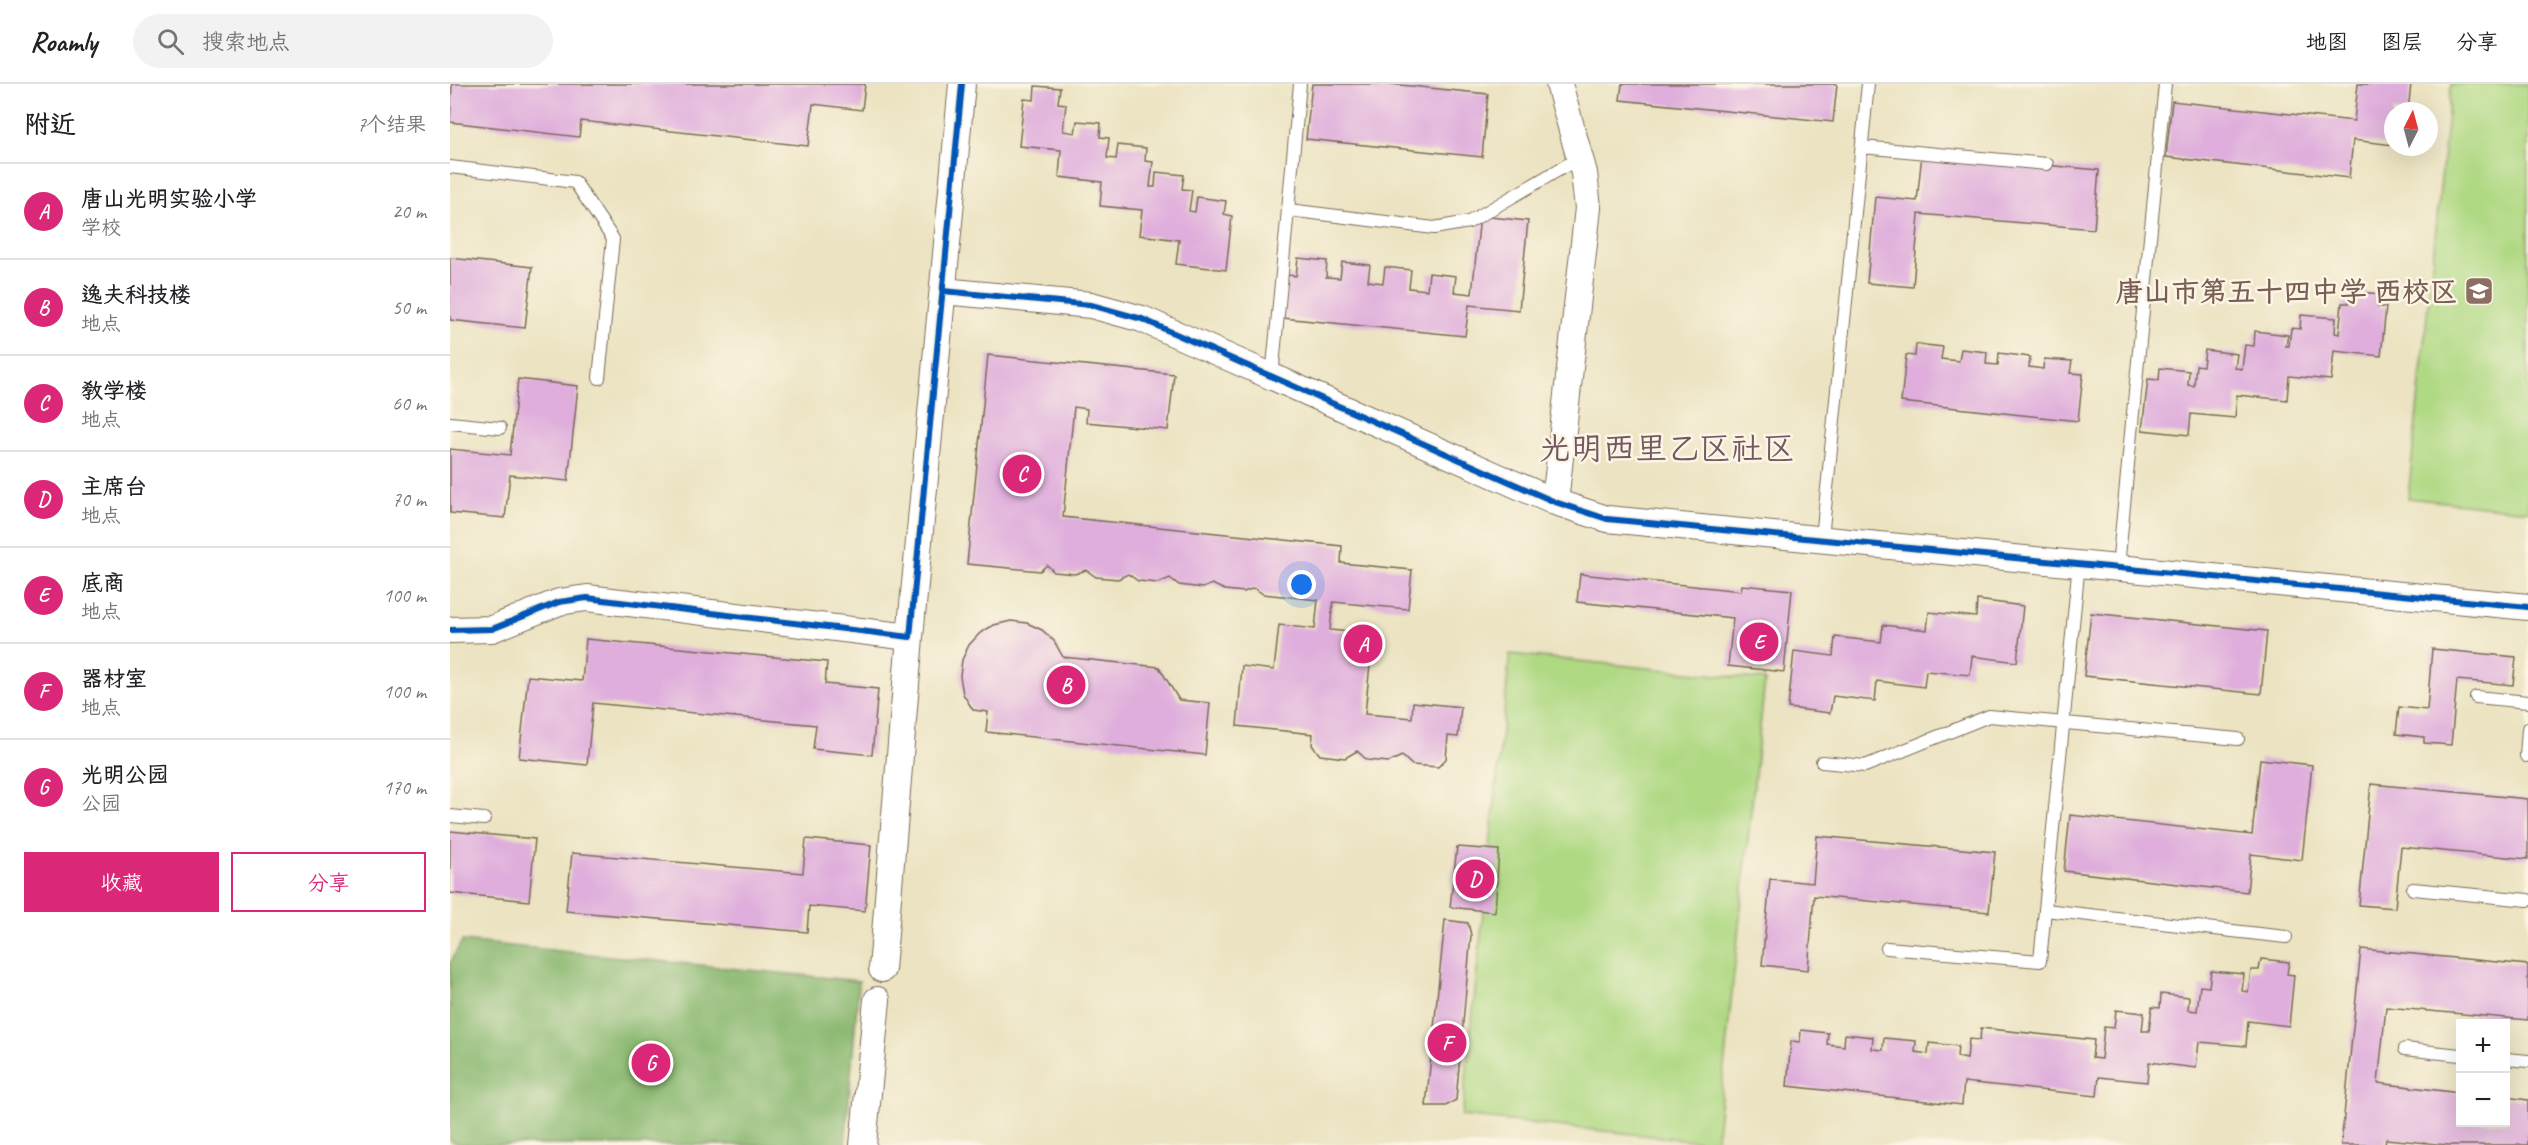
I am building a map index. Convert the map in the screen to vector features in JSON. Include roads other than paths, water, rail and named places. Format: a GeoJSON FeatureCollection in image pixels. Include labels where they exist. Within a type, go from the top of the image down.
{"type":"FeatureCollection","features":[{"type":"Feature","properties":{"kind":"street"},"geometry":{"type":"LineString","coordinates":[[882,969],[910,637],[963,84]]}},
{"type":"Feature","properties":{"kind":"street"},"geometry":{"type":"LineString","coordinates":[[1555,502],[1588,208],[1580,158],[1559,84]]}},
{"type":"Feature","properties":{"kind":"street"},"geometry":{"type":"LineString","coordinates":[[943,291],[1091,305],[1142,319],[1555,502],[1607,519],[2528,607]]}},
{"type":"Feature","properties":{"kind":"street"},"geometry":{"type":"LineString","coordinates":[[450,630],[492,629],[559,602],[587,598],[910,637]]}},
{"type":"Feature","properties":{"kind":"street"},"geometry":{"type":"LineString","coordinates":[[863,1145],[877,1000]]}},
{"type":"Feature","properties":{"kind":"lane"},"geometry":{"type":"LineString","coordinates":[[1272,377],[1300,84]]}},
{"type":"Feature","properties":{"kind":"lane"},"geometry":{"type":"LineString","coordinates":[[1822,538],[1868,84]]}},
{"type":"Feature","properties":{"kind":"lane"},"geometry":{"type":"LineString","coordinates":[[2118,567],[2165,84]]}},
{"type":"Feature","properties":{"kind":"lane"},"geometry":{"type":"LineString","coordinates":[[1862,147],[2046,164]]}},
{"type":"Feature","properties":{"kind":"lane"},"geometry":{"type":"LineString","coordinates":[[1289,210],[1434,228],[1469,222],[1580,158]]}},
{"type":"Feature","properties":{"kind":"lane"},"geometry":{"type":"LineString","coordinates":[[450,166],[574,182],[613,239],[599,378]]}},
{"type":"Feature","properties":{"kind":"lane"},"geometry":{"type":"LineString","coordinates":[[450,423],[500,428]]}},
{"type":"Feature","properties":{"kind":"lane"},"geometry":{"type":"LineString","coordinates":[[1887,948],[2040,961],[2079,563]]}},
{"type":"Feature","properties":{"kind":"lane"},"geometry":{"type":"LineString","coordinates":[[2476,697],[2528,702]]}},
{"type":"Feature","properties":{"kind":"lane"},"geometry":{"type":"LineString","coordinates":[[1822,762],[1865,766],[1989,716],[2238,739]]}},
{"type":"Feature","properties":{"kind":"lane"},"geometry":{"type":"LineString","coordinates":[[2526,756],[2528,729]]}},
{"type":"Feature","properties":{"kind":"lane"},"geometry":{"type":"LineString","coordinates":[[450,816],[484,819]]}},
{"type":"Feature","properties":{"kind":"lane"},"geometry":{"type":"LineString","coordinates":[[2414,889],[2528,900]]}},
{"type":"Feature","properties":{"kind":"lane"},"geometry":{"type":"LineString","coordinates":[[2045,910],[2286,937]]}},
{"type":"Feature","properties":{"kind":"lane"},"geometry":{"type":"LineString","coordinates":[[2405,1049],[2456,1055]]}},
{"type":"Feature","properties":{"kind":"lane"},"geometry":{"type":"LineString","coordinates":[[2510,1059],[2528,1061]]}},
{"type":"Feature","properties":{"kind":"place","name":"唐山市第五十四中学 西校区"},"geometry":{"type":"Point","coordinates":[2479,291]}},
{"type":"Feature","properties":{"kind":"place","name":"教学楼"},"geometry":{"type":"Point","coordinates":[1022,474]}},
{"type":"Feature","properties":{"kind":"place","name":"底商"},"geometry":{"type":"Point","coordinates":[1759,642]}},
{"type":"Feature","properties":{"kind":"place","name":"唐山光明实验小学"},"geometry":{"type":"Point","coordinates":[1363,644]}},
{"type":"Feature","properties":{"kind":"place","name":"逸夫科技楼"},"geometry":{"type":"Point","coordinates":[1066,685]}},
{"type":"Feature","properties":{"kind":"place","name":"主席台"},"geometry":{"type":"Point","coordinates":[1475,879]}},
{"type":"Feature","properties":{"kind":"place","name":"器材室"},"geometry":{"type":"Point","coordinates":[1447,1043]}},
{"type":"Feature","properties":{"kind":"place","name":"光明公园"},"geometry":{"type":"Point","coordinates":[651,1063]}},
{"type":"Feature","properties":{"kind":"district","name":"光明西里乙区社区"},"geometry":{"type":"Point","coordinates":[1667,448]}}]}
